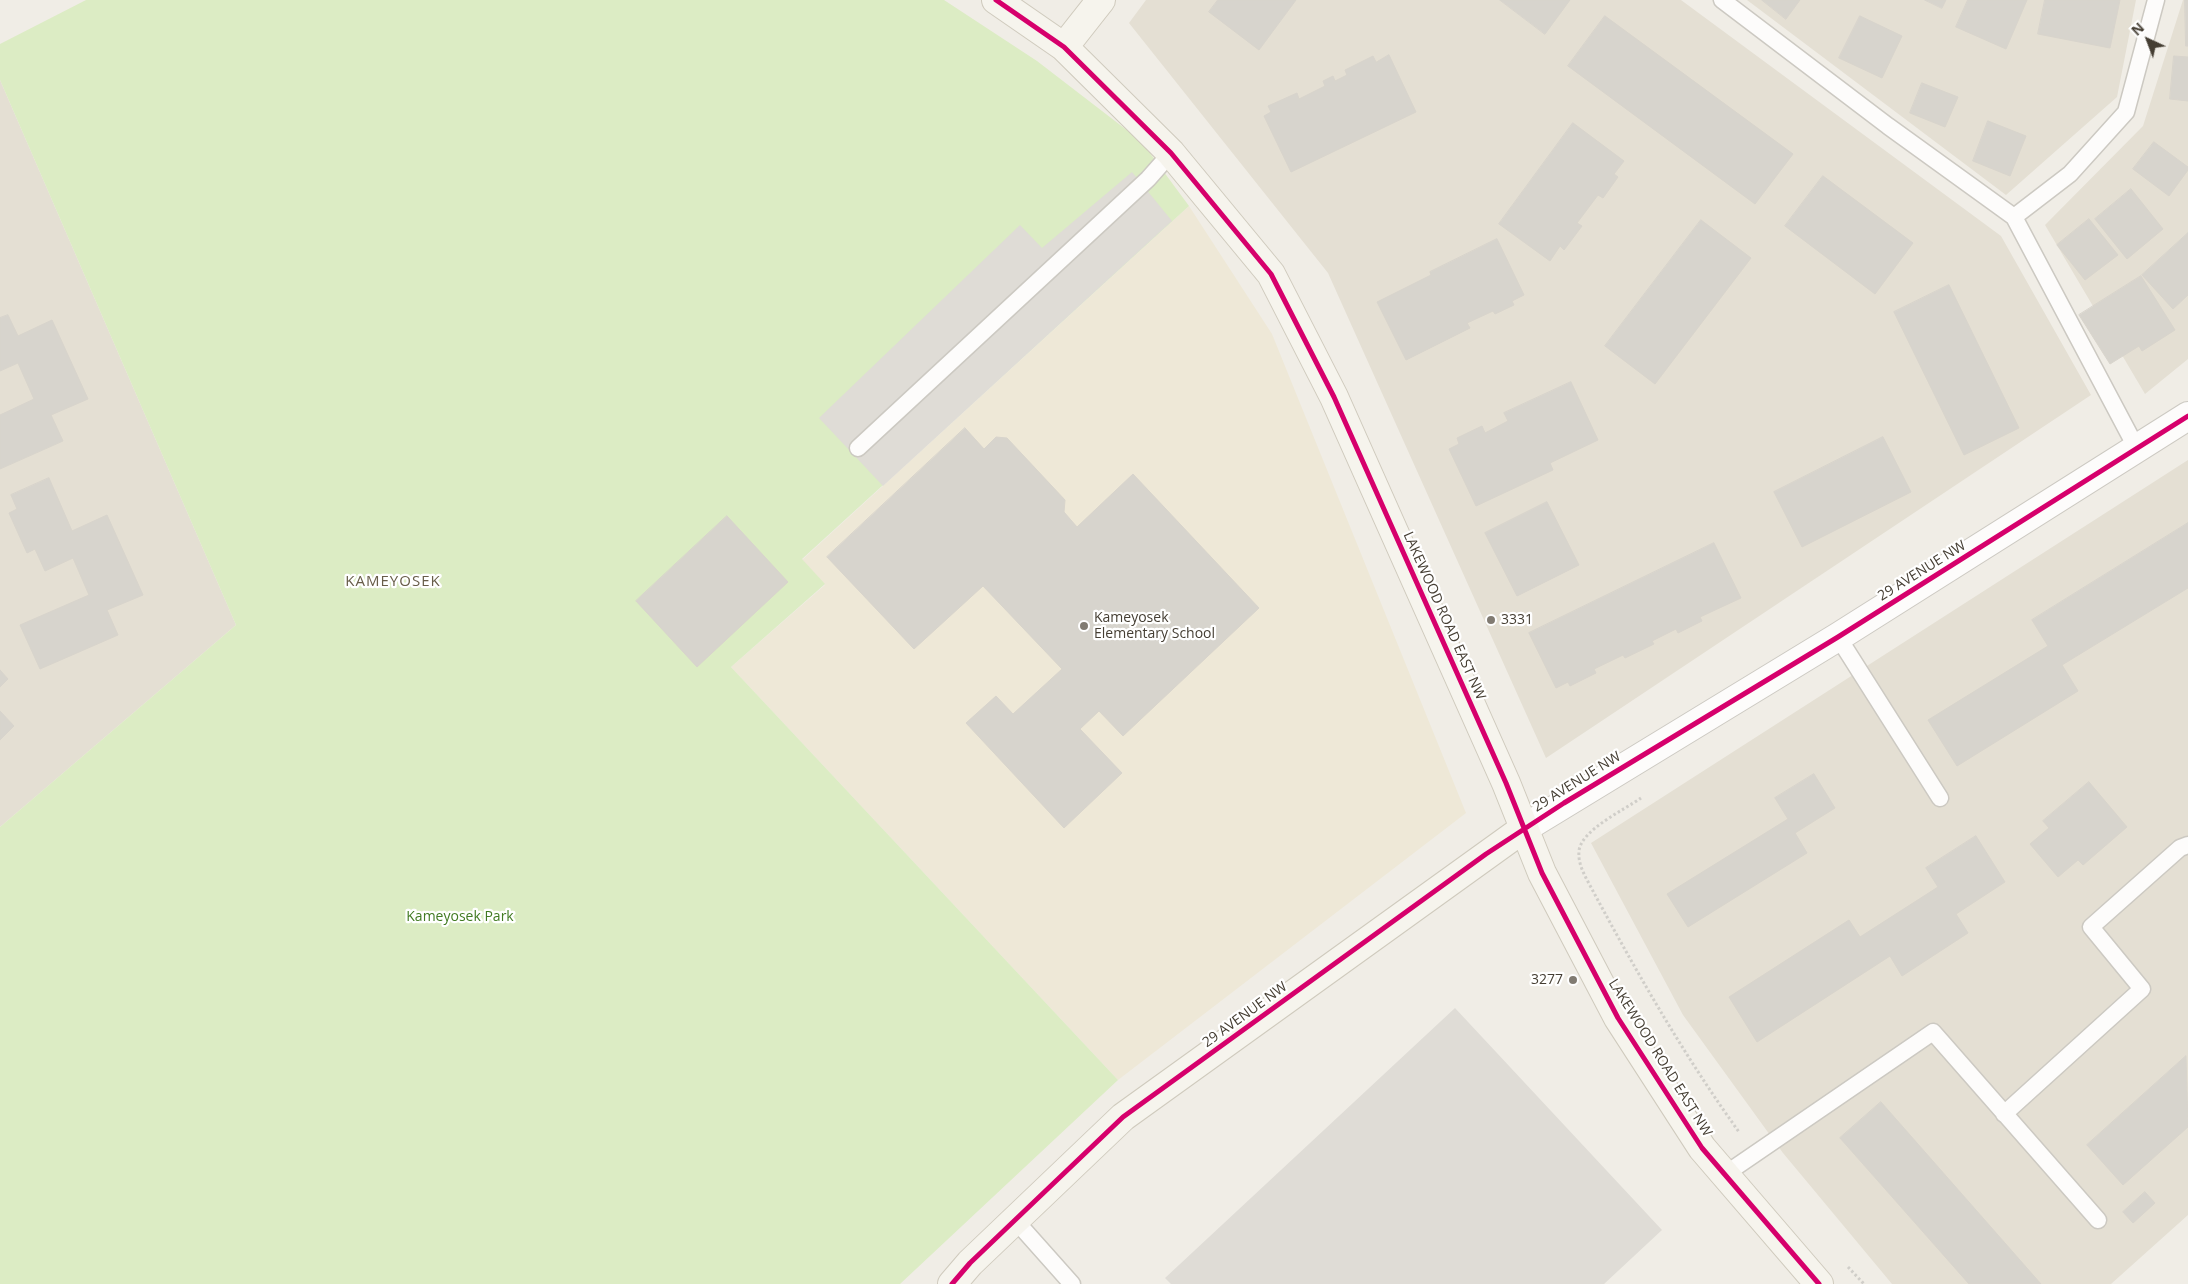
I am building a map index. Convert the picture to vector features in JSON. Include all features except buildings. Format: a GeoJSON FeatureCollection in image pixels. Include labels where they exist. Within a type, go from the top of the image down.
{"type":"FeatureCollection","features":[{"type":"Feature","properties":{"kind":"street","name":"LAKEWOOD ROAD EAST NW"},"geometry":{"type":"LineString","coordinates":[[996,0],[1064,47],[1171,153],[1271,274],[1334,397],[1506,783],[1542,873],[1618,1018],[1702,1148],[1819,1284]]}},
{"type":"Feature","properties":{"kind":"street"},"geometry":{"type":"LineString","coordinates":[[1064,47],[1100,0]]}},
{"type":"Feature","properties":{"kind":"street","name":"29 AVENUE NW"},"geometry":{"type":"LineString","coordinates":[[952,1284],[970,1263],[1122,1117],[1523,829],[1838,637],[2188,416]]}},
{"type":"Feature","properties":{"kind":"lane"},"geometry":{"type":"LineString","coordinates":[[1722,0],[1888,126],[2014,217],[2137,449]]}},
{"type":"Feature","properties":{"kind":"lane"},"geometry":{"type":"LineString","coordinates":[[2014,217],[2070,174],[2126,112],[2156,0]]}},
{"type":"Feature","properties":{"kind":"lane"},"geometry":{"type":"LineString","coordinates":[[858,448],[1148,179],[1171,153]]}},
{"type":"Feature","properties":{"kind":"lane"},"geometry":{"type":"LineString","coordinates":[[1838,637],[1940,798]]}},
{"type":"Feature","properties":{"kind":"lane"},"geometry":{"type":"LineString","coordinates":[[2004,1114],[2142,989],[2091,927],[2180,848],[2188,845]]}},
{"type":"Feature","properties":{"kind":"lane"},"geometry":{"type":"LineString","coordinates":[[1724,1175],[1933,1032],[2098,1220]]}},
{"type":"Feature","properties":{"kind":"lane"},"geometry":{"type":"LineString","coordinates":[[1015,1220],[1072,1284]]}},
{"type":"Feature","properties":{"kind":"path"},"geometry":{"type":"LineString","coordinates":[[1642,797],[1588,833],[1580,844],[1579,861],[1617,936],[1661,1014],[1715,1099],[1755,1154]]}},
{"type":"Feature","properties":{"kind":"path"},"geometry":{"type":"LineString","coordinates":[[1844,1262],[1864,1284]]}},
{"type":"Feature","properties":{"kind":"shaded area"},"geometry":{"type":"Polygon","coordinates":[[[1146,0],[1681,0],[2001,236],[2091,395],[1546,758],[1328,273],[1129,23],[1146,0]]]}},
{"type":"Feature","properties":{"kind":"shaded area"},"geometry":{"type":"Polygon","coordinates":[[[1747,0],[2136,0],[2117,97],[2006,195],[1747,0]]]}},
{"type":"Feature","properties":{"kind":"shaded area"},"geometry":{"type":"Polygon","coordinates":[[[2183,0],[2188,0],[2188,359],[2145,394],[2045,225],[2143,126],[2183,0]]]}},
{"type":"Feature","properties":{"kind":"shaded area"},"geometry":{"type":"Polygon","coordinates":[[[0,80],[236,625],[0,827],[0,80]]]}},
{"type":"Feature","properties":{"kind":"shaded area"},"geometry":{"type":"Polygon","coordinates":[[[1132,172],[1172,221],[883,486],[819,418],[1020,225],[1042,248],[1132,172]]]}},
{"type":"Feature","properties":{"kind":"shaded area","name":"Kameyosek Elementary School"},"geometry":{"type":"Polygon","coordinates":[[[1189,206],[1272,334],[1466,813],[1118,1080],[731,667],[825,585],[802,560],[1189,206]]]}},
{"type":"Feature","properties":{"kind":"shaded area"},"geometry":{"type":"Polygon","coordinates":[[[2188,460],[2188,1215],[2111,1284],[1892,1284],[1783,1153],[1683,1015],[1591,843],[2188,460]]]}},
{"type":"Feature","properties":{"kind":"shaded area"},"geometry":{"type":"Polygon","coordinates":[[[1455,1008],[1662,1230],[1604,1284],[1171,1284],[1165,1278],[1455,1008]]]}},
{"type":"Feature","properties":{"kind":"green space","name":"Kameyosek Park"},"geometry":{"type":"Polygon","coordinates":[[[86,0],[944,0],[1037,61],[1141,141],[1189,206],[802,559],[825,584],[731,667],[1118,1080],[900,1284],[0,1284],[0,827],[236,625],[0,80],[0,44],[86,0]]]}},
{"type":"Feature","properties":{"kind":"cycle path"},"geometry":{"type":"LineString","coordinates":[[996,0],[1064,47],[1171,153],[1271,274],[1334,397],[1506,783],[1542,873],[1618,1018],[1702,1148],[1819,1284]]}},
{"type":"Feature","properties":{"kind":"cycle path"},"geometry":{"type":"LineString","coordinates":[[952,1284],[970,1263],[1123,1117],[1486,854],[1564,803],[1838,637],[2188,416]]}},
{"type":"Feature","properties":{"kind":"place","name":"3331"},"geometry":{"type":"Point","coordinates":[1491,620]}},
{"type":"Feature","properties":{"kind":"place","name":"Kameyosek Elementary School"},"geometry":{"type":"Point","coordinates":[1084,626]}},
{"type":"Feature","properties":{"kind":"place","name":"3277"},"geometry":{"type":"Point","coordinates":[1573,980]}},
{"type":"Feature","properties":{"kind":"district","name":"KAMEYOSEK"},"geometry":{"type":"Point","coordinates":[393,582]}}]}
